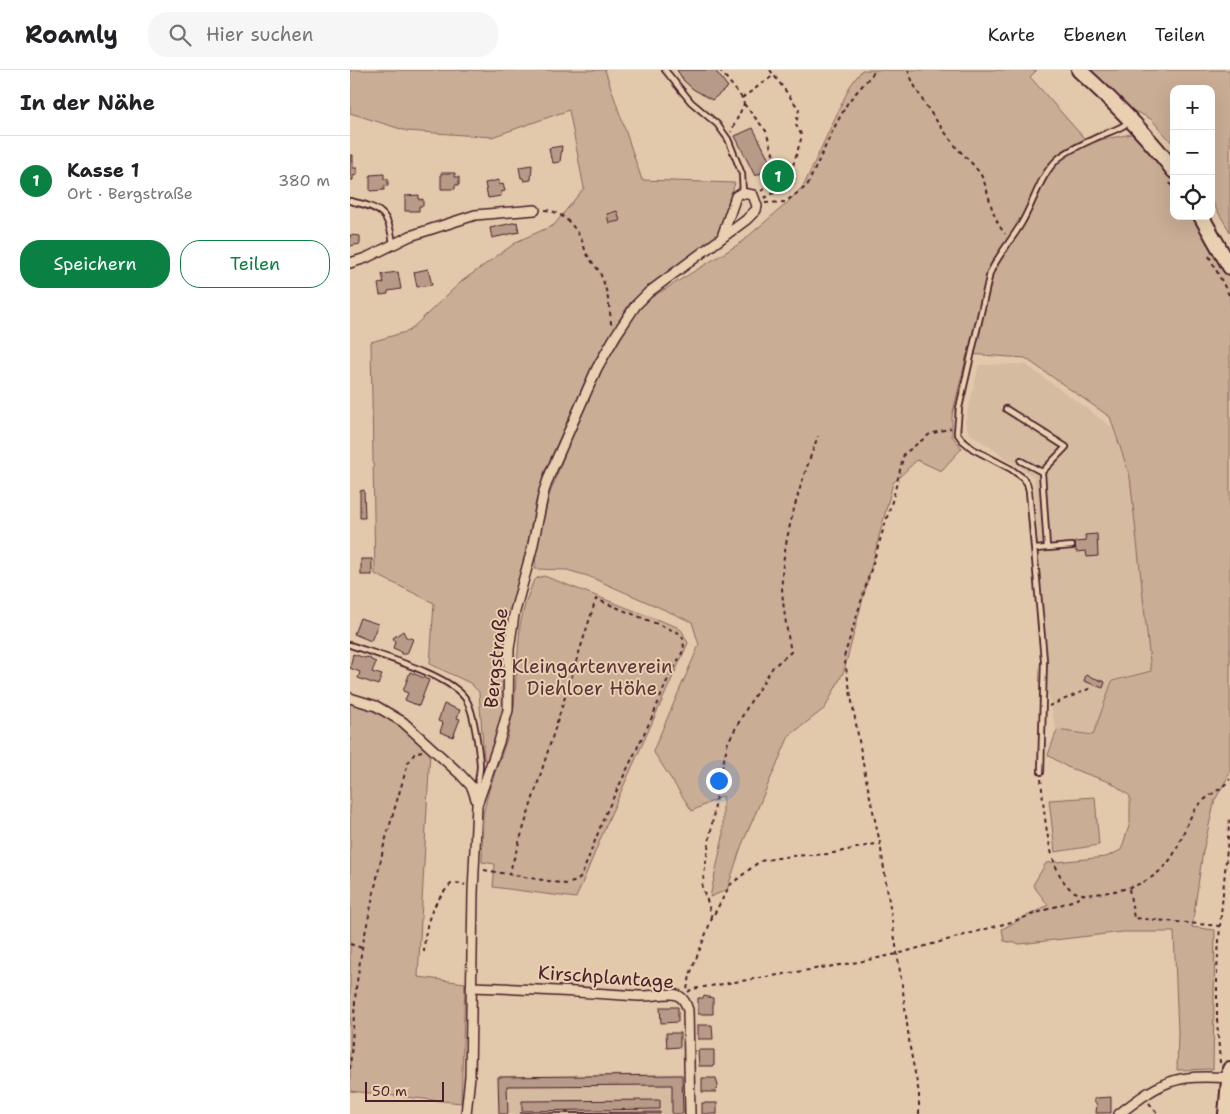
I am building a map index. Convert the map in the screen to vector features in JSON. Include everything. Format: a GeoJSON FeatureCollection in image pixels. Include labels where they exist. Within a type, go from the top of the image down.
{"type":"FeatureCollection","features":[{"type":"Feature","properties":{"kind":"main road"},"geometry":{"type":"LineString","coordinates":[[1079,70],[1131,120],[1170,165]]}},
{"type":"Feature","properties":{"kind":"main road"},"geometry":{"type":"LineString","coordinates":[[1203,220],[1230,267]]}},
{"type":"Feature","properties":{"kind":"main road"},"geometry":{"type":"LineString","coordinates":[[1226,1074],[1226,1114]]}},
{"type":"Feature","properties":{"kind":"street"},"geometry":{"type":"LineString","coordinates":[[722,237],[736,196],[743,193],[755,200]]}},
{"type":"Feature","properties":{"kind":"street","name":"Bergstraße"},"geometry":{"type":"LineString","coordinates":[[466,1114],[470,1076],[477,802],[499,742],[508,710],[510,649],[514,615],[532,549],[544,491],[597,368],[636,304],[649,292],[752,214],[756,210],[755,200]]}},
{"type":"Feature","properties":{"kind":"street"},"geometry":{"type":"LineString","coordinates":[[350,263],[366,258],[410,236],[475,215],[535,210]]}},
{"type":"Feature","properties":{"kind":"street"},"geometry":{"type":"LineString","coordinates":[[350,698],[376,706],[395,716],[467,782],[477,802]]}},
{"type":"Feature","properties":{"kind":"street","name":"Kirschplantage"},"geometry":{"type":"LineString","coordinates":[[471,987],[610,993],[652,997],[677,995],[682,998],[688,1010],[690,1114]]}},
{"type":"Feature","properties":{"kind":"street"},"geometry":{"type":"LineString","coordinates":[[1119,1114],[1143,1095],[1180,1078],[1226,1074]]}},
{"type":"Feature","properties":{"kind":"lane"},"geometry":{"type":"LineString","coordinates":[[665,70],[691,102],[718,124],[728,139],[742,174],[743,193]]}},
{"type":"Feature","properties":{"kind":"lane"},"geometry":{"type":"LineString","coordinates":[[1041,772],[1044,660],[1032,517],[1027,483],[1012,469],[966,444],[957,433],[959,408],[990,273],[1021,224],[1042,181],[1059,158],[1101,135],[1123,128],[1131,120]]}},
{"type":"Feature","properties":{"kind":"lane"},"geometry":{"type":"LineString","coordinates":[[350,201],[371,207],[384,214],[390,224],[393,244]]}},
{"type":"Feature","properties":{"kind":"lane"},"geometry":{"type":"LineString","coordinates":[[1006,409],[1066,447],[1042,472],[1048,547]]}},
{"type":"Feature","properties":{"kind":"lane"},"geometry":{"type":"LineString","coordinates":[[1021,461],[1042,472]]}},
{"type":"Feature","properties":{"kind":"lane"},"geometry":{"type":"LineString","coordinates":[[1034,549],[1072,546]]}},
{"type":"Feature","properties":{"kind":"lane"},"geometry":{"type":"LineString","coordinates":[[350,644],[432,675],[447,683],[464,696],[471,712],[480,766],[477,802]]}},
{"type":"Feature","properties":{"kind":"path"},"geometry":{"type":"LineString","coordinates":[[720,70],[766,132],[784,177],[782,178]]}},
{"type":"Feature","properties":{"kind":"path"},"geometry":{"type":"LineString","coordinates":[[755,200],[796,182],[791,172],[802,136],[796,125],[799,108],[770,70]]}},
{"type":"Feature","properties":{"kind":"path"},"geometry":{"type":"LineString","coordinates":[[755,200],[785,202],[807,186],[848,102],[876,70]]}},
{"type":"Feature","properties":{"kind":"path"},"geometry":{"type":"LineString","coordinates":[[908,70],[913,84],[922,99],[957,148],[982,176],[996,223],[1010,240]]}},
{"type":"Feature","properties":{"kind":"path"},"geometry":{"type":"LineString","coordinates":[[742,98],[774,75]]}},
{"type":"Feature","properties":{"kind":"path"},"geometry":{"type":"LineString","coordinates":[[728,139],[744,104]]}},
{"type":"Feature","properties":{"kind":"path"},"geometry":{"type":"LineString","coordinates":[[755,200],[778,181]]}},
{"type":"Feature","properties":{"kind":"path"},"geometry":{"type":"LineString","coordinates":[[535,210],[557,212],[573,228],[582,241],[586,252],[599,271],[603,283],[607,298],[612,341]]}},
{"type":"Feature","properties":{"kind":"path"},"geometry":{"type":"LineString","coordinates":[[1206,251],[1230,297]]}},
{"type":"Feature","properties":{"kind":"path"},"geometry":{"type":"LineString","coordinates":[[919,1114],[919,1094],[910,1048],[880,843],[865,774],[844,656],[893,498],[904,454],[930,434],[957,426]]}},
{"type":"Feature","properties":{"kind":"path"},"geometry":{"type":"LineString","coordinates":[[712,918],[702,887],[720,777],[728,742],[749,704],[773,667],[791,652],[787,633],[782,577],[791,517],[818,436]]}},
{"type":"Feature","properties":{"kind":"path"},"geometry":{"type":"LineString","coordinates":[[474,869],[566,884],[577,881],[581,877],[605,815],[654,713],[666,683],[684,649],[684,638],[679,633],[596,599],[509,874]]}},
{"type":"Feature","properties":{"kind":"path"},"geometry":{"type":"LineString","coordinates":[[1044,706],[1056,704],[1091,688]]}},
{"type":"Feature","properties":{"kind":"path"},"geometry":{"type":"LineString","coordinates":[[350,1069],[351,1030],[362,948],[386,836],[408,764],[415,753],[434,750]]}},
{"type":"Feature","properties":{"kind":"path"},"geometry":{"type":"LineString","coordinates":[[1041,772],[1048,842],[1058,872],[1074,891],[1084,894],[1129,889],[1154,876],[1165,867],[1179,846],[1190,819],[1198,806],[1230,779]]}},
{"type":"Feature","properties":{"kind":"path"},"geometry":{"type":"LineString","coordinates":[[1226,1074],[1220,1056],[1217,1020],[1220,926],[1230,816]]}},
{"type":"Feature","properties":{"kind":"path"},"geometry":{"type":"LineString","coordinates":[[682,998],[689,985],[712,918],[730,886],[760,861],[791,856],[829,854],[880,843]]}},
{"type":"Feature","properties":{"kind":"path"},"geometry":{"type":"LineString","coordinates":[[424,952],[424,937],[428,922],[433,907],[442,893],[451,884],[461,883],[474,892]]}},
{"type":"Feature","properties":{"kind":"path"},"geometry":{"type":"LineString","coordinates":[[1129,889],[1134,918],[1220,926]]}},
{"type":"Feature","properties":{"kind":"path"},"geometry":{"type":"LineString","coordinates":[[682,998],[692,989],[897,954],[1011,922],[1077,899],[1084,894]]}},
{"type":"Feature","properties":{"kind":"path"},"geometry":{"type":"LineString","coordinates":[[350,944],[362,948]]}},
{"type":"Feature","properties":{"kind":"path"},"geometry":{"type":"LineString","coordinates":[[1143,1095],[1158,1114]]}},
{"type":"Feature","properties":{"kind":"shaded area"},"geometry":{"type":"Polygon","coordinates":[[[1025,364],[1112,427],[1130,478],[1151,670],[1111,680],[1093,734],[1056,729],[1048,693],[1034,477],[969,433],[965,422],[979,365],[1025,364]]]}},
{"type":"Feature","properties":{"kind":"shaded area"},"geometry":{"type":"Polygon","coordinates":[[[682,1073],[683,1114],[499,1114],[499,1076],[682,1073]]]}},
{"type":"Feature","properties":{"kind":"green space"},"geometry":{"type":"Polygon","coordinates":[[[350,70],[605,70],[642,180],[735,183],[718,235],[639,296],[644,302],[739,244],[785,205],[804,185],[850,86],[862,70],[1037,70],[1030,77],[1084,138],[1105,139],[1142,132],[1170,165],[1170,220],[1205,220],[1230,264],[1230,773],[1215,800],[1203,851],[1192,927],[1215,930],[1213,1069],[1177,1070],[1178,1032],[1174,932],[1123,932],[1020,944],[1004,941],[1002,929],[1048,905],[1033,885],[1046,863],[1106,857],[1121,850],[1130,823],[1130,796],[1112,783],[1067,767],[1048,755],[1057,730],[1093,735],[1112,681],[1151,671],[1130,477],[1110,417],[1025,358],[967,354],[952,416],[952,436],[962,448],[941,471],[917,460],[893,483],[844,671],[825,708],[789,736],[741,847],[727,890],[710,897],[723,837],[723,796],[692,811],[653,751],[699,645],[692,622],[588,576],[567,570],[535,569],[536,551],[549,496],[567,448],[601,370],[643,303],[636,297],[629,304],[595,360],[545,471],[536,501],[510,615],[503,709],[496,739],[488,761],[484,759],[479,692],[470,683],[430,664],[434,603],[375,574],[371,342],[409,331],[462,281],[518,241],[554,225],[584,188],[569,110],[492,137],[407,131],[350,113],[350,70]]]}},
{"type":"Feature","properties":{"kind":"green space"},"geometry":{"type":"Polygon","coordinates":[[[1085,70],[1230,70],[1230,232],[1215,207],[1215,85],[1170,85],[1170,140],[1151,119],[1112,100],[1085,70]]]}},
{"type":"Feature","properties":{"kind":"green space","name":"Kleingartenverein Diehloer Höhe"},"geometry":{"type":"Polygon","coordinates":[[[544,576],[677,627],[682,631],[688,643],[610,816],[576,898],[493,887],[495,864],[482,862],[483,814],[489,790],[507,739],[514,707],[520,625],[533,582],[537,578],[544,576]]]}},
{"type":"Feature","properties":{"kind":"green space"},"geometry":{"type":"Polygon","coordinates":[[[350,702],[377,711],[401,726],[430,751],[418,977],[465,983],[461,1103],[350,1091],[350,702]]]}},
{"type":"Feature","properties":{"kind":"green space"},"geometry":{"type":"Polygon","coordinates":[[[1095,797],[1099,845],[1055,852],[1049,800],[1095,797]]]}},
{"type":"Feature","properties":{"kind":"building"},"geometry":{"type":"Polygon","coordinates":[[[677,70],[715,70],[728,87],[712,100],[693,89],[684,81],[677,70]]]}},
{"type":"Feature","properties":{"kind":"building"},"geometry":{"type":"Polygon","coordinates":[[[753,128],[773,167],[755,176],[735,136],[753,128]]]}},
{"type":"Feature","properties":{"kind":"building"},"geometry":{"type":"Polygon","coordinates":[[[562,146],[560,162],[553,163],[549,148],[562,146]]]}},
{"type":"Feature","properties":{"kind":"building"},"geometry":{"type":"Polygon","coordinates":[[[350,155],[353,155],[353,168],[357,168],[357,175],[353,176],[353,180],[350,180],[350,155]]]}},
{"type":"Feature","properties":{"kind":"building"},"geometry":{"type":"Polygon","coordinates":[[[532,165],[531,180],[524,181],[521,178],[519,167],[532,165]]]}},
{"type":"Feature","properties":{"kind":"building"},"geometry":{"type":"Polygon","coordinates":[[[441,173],[455,173],[455,177],[459,177],[459,185],[455,185],[455,189],[441,189],[441,173]]]}},
{"type":"Feature","properties":{"kind":"building"},"geometry":{"type":"Polygon","coordinates":[[[384,174],[384,179],[388,179],[388,186],[384,186],[384,190],[370,191],[370,175],[384,174]]]}},
{"type":"Feature","properties":{"kind":"building"},"geometry":{"type":"Polygon","coordinates":[[[499,180],[499,185],[503,184],[505,191],[501,192],[501,196],[488,198],[485,183],[499,180]]]}},
{"type":"Feature","properties":{"kind":"building"},"geometry":{"type":"Polygon","coordinates":[[[419,195],[419,200],[423,199],[423,206],[419,206],[419,211],[405,211],[405,196],[419,195]]]}},
{"type":"Feature","properties":{"kind":"building"},"geometry":{"type":"Polygon","coordinates":[[[617,211],[620,221],[609,223],[607,214],[617,211]]]}},
{"type":"Feature","properties":{"kind":"building"},"geometry":{"type":"Polygon","coordinates":[[[517,222],[519,232],[492,238],[490,228],[517,222]]]}},
{"type":"Feature","properties":{"kind":"building"},"geometry":{"type":"Polygon","coordinates":[[[350,235],[360,236],[360,244],[350,246],[350,235]]]}},
{"type":"Feature","properties":{"kind":"building"},"geometry":{"type":"Polygon","coordinates":[[[428,269],[432,285],[417,287],[414,272],[428,269]]]}},
{"type":"Feature","properties":{"kind":"building"},"geometry":{"type":"Polygon","coordinates":[[[398,272],[401,289],[388,291],[388,294],[380,295],[378,284],[384,283],[382,274],[398,272]]]}},
{"type":"Feature","properties":{"kind":"building"},"geometry":{"type":"Polygon","coordinates":[[[364,490],[365,518],[360,518],[360,491],[364,490]]]}},
{"type":"Feature","properties":{"kind":"building"},"geometry":{"type":"Polygon","coordinates":[[[1097,534],[1098,556],[1087,557],[1086,551],[1076,552],[1075,542],[1086,541],[1085,535],[1097,534]]]}},
{"type":"Feature","properties":{"kind":"building"},"geometry":{"type":"Polygon","coordinates":[[[361,559],[372,559],[372,575],[361,575],[361,559]]]}},
{"type":"Feature","properties":{"kind":"building"},"geometry":{"type":"Polygon","coordinates":[[[360,618],[378,624],[371,641],[354,634],[360,618]]]}},
{"type":"Feature","properties":{"kind":"building"},"geometry":{"type":"Polygon","coordinates":[[[403,631],[406,637],[413,639],[407,654],[401,654],[400,651],[393,648],[395,642],[393,638],[403,631]]]}},
{"type":"Feature","properties":{"kind":"building"},"geometry":{"type":"Polygon","coordinates":[[[353,654],[370,658],[376,662],[372,672],[382,675],[378,685],[358,678],[360,672],[350,668],[353,654]]]}},
{"type":"Feature","properties":{"kind":"building"},"geometry":{"type":"Polygon","coordinates":[[[410,672],[429,680],[419,706],[405,700],[408,693],[403,691],[410,672]]]}},
{"type":"Feature","properties":{"kind":"building"},"geometry":{"type":"Polygon","coordinates":[[[1086,675],[1105,682],[1103,688],[1084,681],[1086,675]]]}},
{"type":"Feature","properties":{"kind":"building"},"geometry":{"type":"Polygon","coordinates":[[[444,704],[460,710],[457,718],[460,719],[453,737],[440,732],[443,723],[438,721],[444,704]]]}},
{"type":"Feature","properties":{"kind":"building"},"geometry":{"type":"Polygon","coordinates":[[[704,996],[713,998],[713,1014],[698,1014],[698,998],[703,998],[704,996]]]}},
{"type":"Feature","properties":{"kind":"building"},"geometry":{"type":"Polygon","coordinates":[[[660,1007],[678,1007],[678,1022],[661,1023],[660,1007]]]}},
{"type":"Feature","properties":{"kind":"building"},"geometry":{"type":"Polygon","coordinates":[[[698,1025],[712,1025],[713,1039],[698,1039],[698,1025]]]}},
{"type":"Feature","properties":{"kind":"building"},"geometry":{"type":"Polygon","coordinates":[[[666,1033],[680,1033],[680,1047],[667,1048],[666,1033]]]}},
{"type":"Feature","properties":{"kind":"building"},"geometry":{"type":"Polygon","coordinates":[[[698,1050],[714,1050],[714,1066],[699,1066],[698,1050]]]}},
{"type":"Feature","properties":{"kind":"building"},"geometry":{"type":"Polygon","coordinates":[[[682,1075],[683,1114],[672,1114],[672,1085],[507,1086],[508,1114],[499,1114],[498,1077],[682,1075]]]}},
{"type":"Feature","properties":{"kind":"building"},"geometry":{"type":"Polygon","coordinates":[[[702,1078],[716,1078],[718,1086],[716,1092],[702,1092],[702,1078]]]}},
{"type":"Feature","properties":{"kind":"building"},"geometry":{"type":"Polygon","coordinates":[[[1111,1097],[1111,1113],[1096,1113],[1097,1104],[1094,1102],[1094,1099],[1111,1097]]]}},
{"type":"Feature","properties":{"kind":"building"},"geometry":{"type":"Polygon","coordinates":[[[660,1100],[660,1109],[522,1111],[522,1101],[660,1100]]]}},
{"type":"Feature","properties":{"kind":"building"},"geometry":{"type":"Polygon","coordinates":[[[702,1103],[717,1103],[717,1114],[702,1114],[702,1103]]]}},
{"type":"Feature","properties":{"kind":"building"},"geometry":{"type":"Polygon","coordinates":[[[660,1112],[660,1114],[520,1113],[660,1112]]]}},
{"type":"Feature","properties":{"kind":"place","name":"Kasse 1"},"geometry":{"type":"Point","coordinates":[778,176]}}]}
